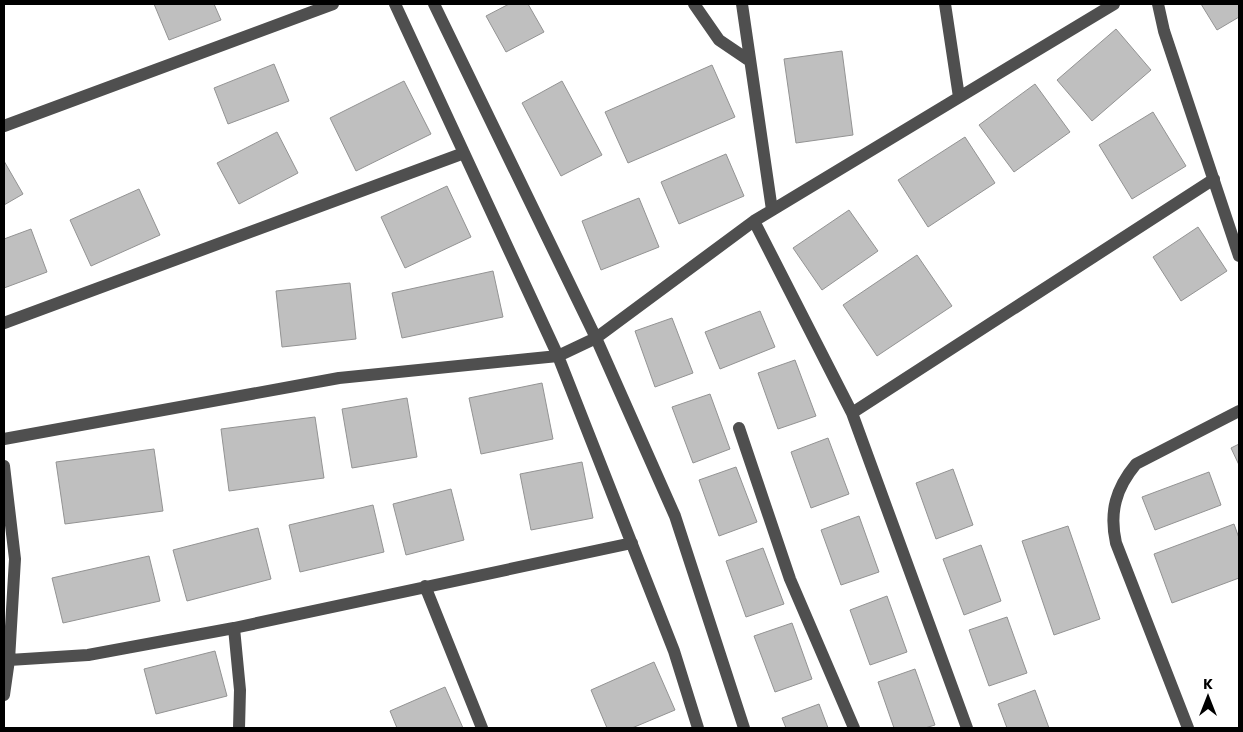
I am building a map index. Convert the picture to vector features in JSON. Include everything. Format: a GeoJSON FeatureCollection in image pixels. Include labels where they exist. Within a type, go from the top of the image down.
{"type":"FeatureCollection","features":[{"type":"Feature","properties":{"kind":"street"},"geometry":{"type":"LineString","coordinates":[[4,126],[333,4]]}},
{"type":"Feature","properties":{"kind":"street"},"geometry":{"type":"LineString","coordinates":[[395,4],[558,356],[674,650],[698,728]]}},
{"type":"Feature","properties":{"kind":"street"},"geometry":{"type":"LineString","coordinates":[[434,4],[596,338],[675,516],[744,728]]}},
{"type":"Feature","properties":{"kind":"street"},"geometry":{"type":"LineString","coordinates":[[694,4],[719,40],[750,61]]}},
{"type":"Feature","properties":{"kind":"street"},"geometry":{"type":"LineString","coordinates":[[742,4],[772,210]]}},
{"type":"Feature","properties":{"kind":"street"},"geometry":{"type":"LineString","coordinates":[[945,4],[959,97]]}},
{"type":"Feature","properties":{"kind":"street"},"geometry":{"type":"LineString","coordinates":[[4,439],[339,378],[558,356],[596,338],[754,221],[1114,4]]}},
{"type":"Feature","properties":{"kind":"street"},"geometry":{"type":"LineString","coordinates":[[1158,4],[1164,31],[1239,256]]}},
{"type":"Feature","properties":{"kind":"street"},"geometry":{"type":"LineString","coordinates":[[4,322],[464,153]]}},
{"type":"Feature","properties":{"kind":"street"},"geometry":{"type":"LineString","coordinates":[[852,413],[1214,179]]}},
{"type":"Feature","properties":{"kind":"street"},"geometry":{"type":"LineString","coordinates":[[754,221],[852,413],[967,728]]}},
{"type":"Feature","properties":{"kind":"street"},"geometry":{"type":"LineString","coordinates":[[1188,728],[1116,543],[1112,518],[1122,483],[1136,464],[1239,411]]}},
{"type":"Feature","properties":{"kind":"street"},"geometry":{"type":"LineString","coordinates":[[739,428],[790,579],[854,728]]}},
{"type":"Feature","properties":{"kind":"street"},"geometry":{"type":"LineString","coordinates":[[4,466],[15,559],[9,660],[4,695]]}},
{"type":"Feature","properties":{"kind":"street"},"geometry":{"type":"LineString","coordinates":[[9,660],[88,655],[234,628],[632,542]]}},
{"type":"Feature","properties":{"kind":"street"},"geometry":{"type":"LineString","coordinates":[[426,586],[482,728]]}},
{"type":"Feature","properties":{"kind":"street"},"geometry":{"type":"LineString","coordinates":[[234,628],[240,690],[239,728]]}},
{"type":"Feature","properties":{"kind":"building"},"geometry":{"type":"Polygon","coordinates":[[[154,4],[214,4],[221,20],[169,40],[154,4]]]}},
{"type":"Feature","properties":{"kind":"building"},"geometry":{"type":"Polygon","coordinates":[[[509,4],[528,4],[544,32],[506,52],[486,16],[509,4]]]}},
{"type":"Feature","properties":{"kind":"building"},"geometry":{"type":"Polygon","coordinates":[[[1201,4],[1239,4],[1239,17],[1217,30],[1201,4]]]}},
{"type":"Feature","properties":{"kind":"building"},"geometry":{"type":"Polygon","coordinates":[[[1116,29],[1151,70],[1092,121],[1057,80],[1116,29]]]}},
{"type":"Feature","properties":{"kind":"building"},"geometry":{"type":"Polygon","coordinates":[[[842,51],[853,135],[796,143],[784,59],[842,51]]]}},
{"type":"Feature","properties":{"kind":"building"},"geometry":{"type":"Polygon","coordinates":[[[274,64],[289,101],[228,124],[214,88],[274,64]]]}},
{"type":"Feature","properties":{"kind":"building"},"geometry":{"type":"Polygon","coordinates":[[[712,65],[735,117],[628,163],[605,112],[712,65]]]}},
{"type":"Feature","properties":{"kind":"building"},"geometry":{"type":"Polygon","coordinates":[[[404,81],[431,134],[356,171],[330,118],[404,81]]]}},
{"type":"Feature","properties":{"kind":"building"},"geometry":{"type":"Polygon","coordinates":[[[562,81],[602,155],[561,176],[522,103],[562,81]]]}},
{"type":"Feature","properties":{"kind":"building"},"geometry":{"type":"Polygon","coordinates":[[[1035,84],[1070,132],[1014,172],[979,125],[1035,84]]]}},
{"type":"Feature","properties":{"kind":"building"},"geometry":{"type":"Polygon","coordinates":[[[1153,112],[1186,166],[1132,199],[1099,145],[1153,112]]]}},
{"type":"Feature","properties":{"kind":"building"},"geometry":{"type":"Polygon","coordinates":[[[277,132],[298,173],[239,204],[217,163],[277,132]]]}},
{"type":"Feature","properties":{"kind":"building"},"geometry":{"type":"Polygon","coordinates":[[[965,137],[995,183],[928,227],[898,180],[965,137]]]}},
{"type":"Feature","properties":{"kind":"building"},"geometry":{"type":"Polygon","coordinates":[[[726,154],[744,196],[679,224],[661,182],[726,154]]]}},
{"type":"Feature","properties":{"kind":"building"},"geometry":{"type":"Polygon","coordinates":[[[4,161],[23,194],[4,205],[4,161]]]}},
{"type":"Feature","properties":{"kind":"building"},"geometry":{"type":"Polygon","coordinates":[[[447,186],[471,237],[405,268],[381,217],[447,186]]]}},
{"type":"Feature","properties":{"kind":"building"},"geometry":{"type":"Polygon","coordinates":[[[139,189],[160,235],[91,266],[70,220],[139,189]]]}},
{"type":"Feature","properties":{"kind":"building"},"geometry":{"type":"Polygon","coordinates":[[[639,198],[659,247],[601,270],[582,221],[639,198]]]}},
{"type":"Feature","properties":{"kind":"building"},"geometry":{"type":"Polygon","coordinates":[[[849,210],[878,251],[822,290],[793,248],[849,210]]]}},
{"type":"Feature","properties":{"kind":"building"},"geometry":{"type":"Polygon","coordinates":[[[1198,227],[1227,271],[1181,301],[1153,257],[1198,227]]]}},
{"type":"Feature","properties":{"kind":"building"},"geometry":{"type":"Polygon","coordinates":[[[31,229],[47,272],[4,288],[4,239],[31,229]]]}},
{"type":"Feature","properties":{"kind":"building"},"geometry":{"type":"Polygon","coordinates":[[[917,255],[952,306],[877,356],[843,305],[917,255]]]}},
{"type":"Feature","properties":{"kind":"building"},"geometry":{"type":"Polygon","coordinates":[[[493,271],[503,317],[402,338],[392,293],[493,271]]]}},
{"type":"Feature","properties":{"kind":"building"},"geometry":{"type":"Polygon","coordinates":[[[350,283],[356,339],[282,347],[276,291],[350,283]]]}},
{"type":"Feature","properties":{"kind":"building"},"geometry":{"type":"Polygon","coordinates":[[[760,311],[775,347],[720,369],[705,332],[760,311]]]}},
{"type":"Feature","properties":{"kind":"building"},"geometry":{"type":"Polygon","coordinates":[[[672,318],[693,373],[655,387],[635,331],[672,318]]]}},
{"type":"Feature","properties":{"kind":"building"},"geometry":{"type":"Polygon","coordinates":[[[795,360],[816,416],[778,429],[758,373],[795,360]]]}},
{"type":"Feature","properties":{"kind":"building"},"geometry":{"type":"Polygon","coordinates":[[[542,383],[553,439],[481,454],[469,398],[542,383]]]}},
{"type":"Feature","properties":{"kind":"building"},"geometry":{"type":"Polygon","coordinates":[[[710,394],[730,449],[693,463],[672,407],[710,394]]]}},
{"type":"Feature","properties":{"kind":"building"},"geometry":{"type":"Polygon","coordinates":[[[407,398],[417,457],[352,468],[342,409],[407,398]]]}},
{"type":"Feature","properties":{"kind":"building"},"geometry":{"type":"Polygon","coordinates":[[[315,417],[324,478],[229,491],[221,429],[315,417]]]}},
{"type":"Feature","properties":{"kind":"building"},"geometry":{"type":"Polygon","coordinates":[[[828,438],[849,494],[811,508],[791,452],[828,438]]]}},
{"type":"Feature","properties":{"kind":"building"},"geometry":{"type":"Polygon","coordinates":[[[1239,444],[1239,465],[1231,448],[1239,444]]]}},
{"type":"Feature","properties":{"kind":"building"},"geometry":{"type":"Polygon","coordinates":[[[154,449],[163,511],[65,524],[56,462],[154,449]]]}},
{"type":"Feature","properties":{"kind":"building"},"geometry":{"type":"Polygon","coordinates":[[[582,462],[593,518],[531,530],[520,474],[582,462]]]}},
{"type":"Feature","properties":{"kind":"building"},"geometry":{"type":"Polygon","coordinates":[[[736,467],[757,522],[719,536],[699,480],[736,467]]]}},
{"type":"Feature","properties":{"kind":"building"},"geometry":{"type":"Polygon","coordinates":[[[953,469],[973,525],[936,539],[916,483],[953,469]]]}},
{"type":"Feature","properties":{"kind":"building"},"geometry":{"type":"Polygon","coordinates":[[[1209,472],[1221,505],[1155,530],[1142,497],[1209,472]]]}},
{"type":"Feature","properties":{"kind":"building"},"geometry":{"type":"Polygon","coordinates":[[[451,489],[464,540],[406,555],[393,504],[451,489]]]}},
{"type":"Feature","properties":{"kind":"building"},"geometry":{"type":"Polygon","coordinates":[[[373,505],[384,552],[300,572],[289,525],[373,505]]]}},
{"type":"Feature","properties":{"kind":"building"},"geometry":{"type":"Polygon","coordinates":[[[859,516],[879,572],[841,585],[821,530],[859,516]]]}},
{"type":"Feature","properties":{"kind":"building"},"geometry":{"type":"Polygon","coordinates":[[[1234,524],[1239,538],[1239,578],[1172,603],[1154,554],[1234,524]]]}},
{"type":"Feature","properties":{"kind":"building"},"geometry":{"type":"Polygon","coordinates":[[[1068,526],[1100,619],[1054,635],[1022,541],[1068,526]]]}},
{"type":"Feature","properties":{"kind":"building"},"geometry":{"type":"Polygon","coordinates":[[[258,528],[271,579],[187,601],[173,550],[258,528]]]}},
{"type":"Feature","properties":{"kind":"building"},"geometry":{"type":"Polygon","coordinates":[[[981,545],[1001,601],[964,615],[943,559],[981,545]]]}},
{"type":"Feature","properties":{"kind":"building"},"geometry":{"type":"Polygon","coordinates":[[[763,548],[784,604],[746,617],[726,561],[763,548]]]}},
{"type":"Feature","properties":{"kind":"building"},"geometry":{"type":"Polygon","coordinates":[[[149,556],[160,601],[63,623],[52,578],[149,556]]]}},
{"type":"Feature","properties":{"kind":"building"},"geometry":{"type":"Polygon","coordinates":[[[887,596],[907,652],[870,665],[850,610],[887,596]]]}},
{"type":"Feature","properties":{"kind":"building"},"geometry":{"type":"Polygon","coordinates":[[[1007,617],[1027,673],[989,686],[969,630],[1007,617]]]}},
{"type":"Feature","properties":{"kind":"building"},"geometry":{"type":"Polygon","coordinates":[[[792,623],[812,679],[775,692],[754,636],[792,623]]]}},
{"type":"Feature","properties":{"kind":"building"},"geometry":{"type":"Polygon","coordinates":[[[215,651],[227,696],[156,714],[144,669],[215,651]]]}},
{"type":"Feature","properties":{"kind":"building"},"geometry":{"type":"Polygon","coordinates":[[[654,662],[675,710],[632,728],[607,728],[591,690],[654,662]]]}},
{"type":"Feature","properties":{"kind":"building"},"geometry":{"type":"Polygon","coordinates":[[[915,669],[935,725],[925,728],[894,728],[878,682],[915,669]]]}},
{"type":"Feature","properties":{"kind":"building"},"geometry":{"type":"Polygon","coordinates":[[[445,687],[463,728],[397,728],[390,711],[445,687]]]}},
{"type":"Feature","properties":{"kind":"building"},"geometry":{"type":"Polygon","coordinates":[[[1035,690],[1049,728],[1007,728],[998,704],[1035,690]]]}},
{"type":"Feature","properties":{"kind":"building"},"geometry":{"type":"Polygon","coordinates":[[[819,704],[828,728],[786,728],[782,718],[819,704]]]}}]}
